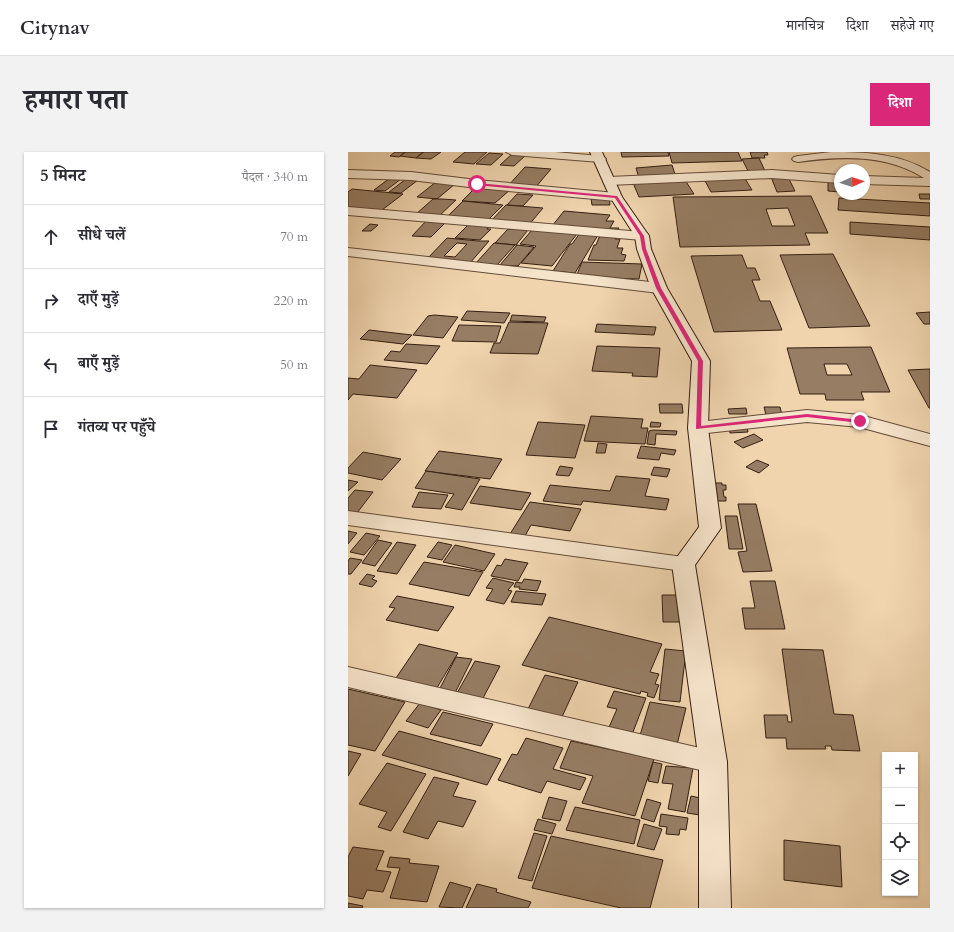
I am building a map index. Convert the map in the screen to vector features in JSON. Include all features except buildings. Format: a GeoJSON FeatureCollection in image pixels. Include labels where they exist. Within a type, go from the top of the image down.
{"type":"FeatureCollection","features":[{"type":"Feature","properties":{"kind":"street"},"geometry":{"type":"LineString","coordinates":[[512,152],[598,156],[612,189],[642,236],[644,249],[659,288],[701,361],[698,428],[710,528],[683,564],[713,762],[715,908]]}},
{"type":"Feature","properties":{"kind":"street"},"geometry":{"type":"LineString","coordinates":[[798,159],[852,152],[885,154],[907,162],[930,177]]}},
{"type":"Feature","properties":{"kind":"street"},"geometry":{"type":"LineString","coordinates":[[348,174],[411,176],[477,184],[612,189],[772,174],[834,179]]}},
{"type":"Feature","properties":{"kind":"street"},"geometry":{"type":"LineString","coordinates":[[870,180],[930,182]]}},
{"type":"Feature","properties":{"kind":"street"},"geometry":{"type":"LineString","coordinates":[[348,211],[642,236]]}},
{"type":"Feature","properties":{"kind":"street"},"geometry":{"type":"LineString","coordinates":[[348,252],[659,288]]}},
{"type":"Feature","properties":{"kind":"street"},"geometry":{"type":"LineString","coordinates":[[698,428],[807,416],[860,421],[930,440]]}},
{"type":"Feature","properties":{"kind":"street"},"geometry":{"type":"LineString","coordinates":[[348,518],[683,564]]}},
{"type":"Feature","properties":{"kind":"street"},"geometry":{"type":"LineString","coordinates":[[348,677],[713,762]]}},
{"type":"Feature","properties":{"kind":"route"},"geometry":{"type":"LineString","coordinates":[[477,184],[616,197],[642,236],[644,249],[659,288],[701,361],[698,428],[807,416],[860,421]]}}]}
